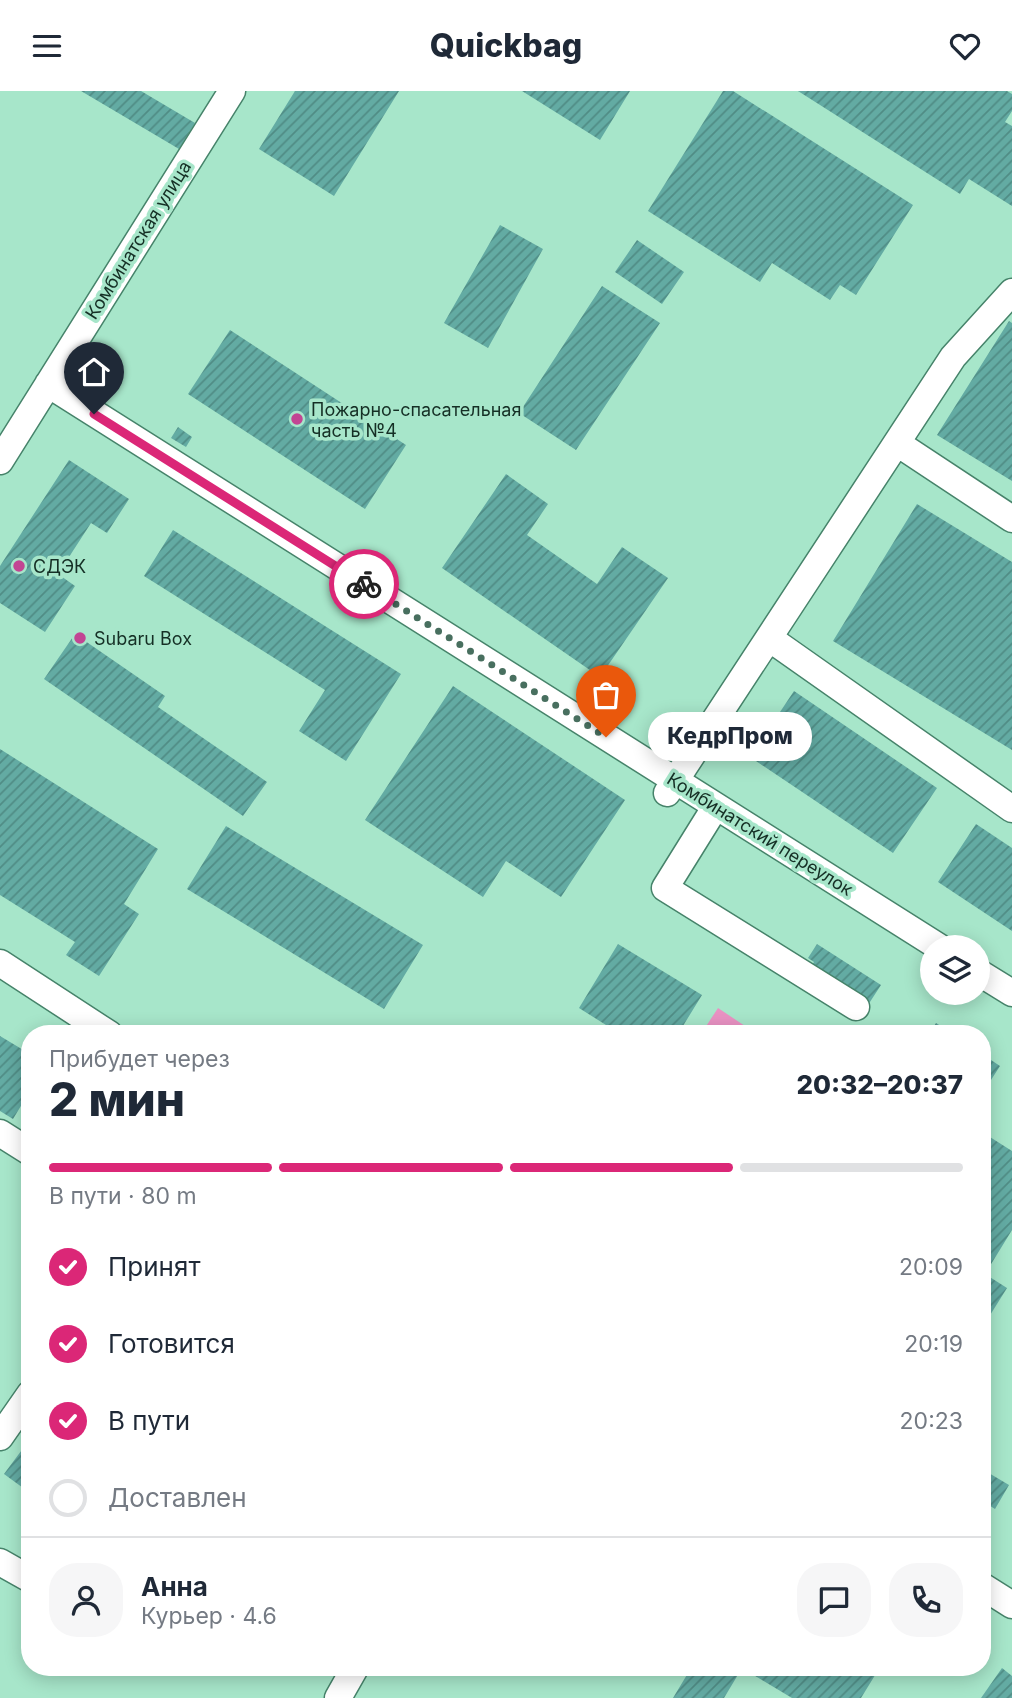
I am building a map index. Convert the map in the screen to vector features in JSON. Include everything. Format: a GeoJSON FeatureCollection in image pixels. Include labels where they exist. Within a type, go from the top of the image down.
{"type":"FeatureCollection","features":[{"type":"Feature","properties":{"kind":"street","name":"Комбинатская улица"},"geometry":{"type":"LineString","coordinates":[[0,461],[232,91]]}},
{"type":"Feature","properties":{"kind":"street"},"geometry":{"type":"LineString","coordinates":[[671,788],[953,357],[1012,292]]}},
{"type":"Feature","properties":{"kind":"street","name":"Комбинатский переулок"},"geometry":{"type":"LineString","coordinates":[[48,384],[671,788],[716,806],[920,935]]}},
{"type":"Feature","properties":{"kind":"street"},"geometry":{"type":"LineString","coordinates":[[897,443],[1012,519]]}},
{"type":"Feature","properties":{"kind":"street"},"geometry":{"type":"LineString","coordinates":[[769,638],[1012,809]]}},
{"type":"Feature","properties":{"kind":"street"},"geometry":{"type":"LineString","coordinates":[[716,806],[665,888],[856,1007]]}},
{"type":"Feature","properties":{"kind":"street"},"geometry":{"type":"LineString","coordinates":[[0,963],[95,1025]]}},
{"type":"Feature","properties":{"kind":"street"},"geometry":{"type":"LineString","coordinates":[[990,979],[1012,993]]}},
{"type":"Feature","properties":{"kind":"street"},"geometry":{"type":"LineString","coordinates":[[0,1133],[21,1146]]}},
{"type":"Feature","properties":{"kind":"street"},"geometry":{"type":"LineString","coordinates":[[0,1437],[21,1407]]}},
{"type":"Feature","properties":{"kind":"street"},"geometry":{"type":"LineString","coordinates":[[0,1562],[21,1574]]}},
{"type":"Feature","properties":{"kind":"street"},"geometry":{"type":"LineString","coordinates":[[991,1591],[1012,1605]]}},
{"type":"Feature","properties":{"kind":"street"},"geometry":{"type":"LineString","coordinates":[[338,1698],[350,1676]]}},
{"type":"Feature","properties":{"kind":"shaded area"},"geometry":{"type":"Polygon","coordinates":[[[718,1008],[744,1025],[707,1025],[718,1008]]]}},
{"type":"Feature","properties":{"kind":"building"},"geometry":{"type":"Polygon","coordinates":[[[81,91],[141,91],[195,123],[179,149],[81,91]]]}},
{"type":"Feature","properties":{"kind":"building"},"geometry":{"type":"Polygon","coordinates":[[[295,91],[399,91],[334,196],[259,149],[295,91]]]}},
{"type":"Feature","properties":{"kind":"building"},"geometry":{"type":"Polygon","coordinates":[[[522,91],[630,91],[600,140],[522,91]]]}},
{"type":"Feature","properties":{"kind":"building"},"geometry":{"type":"Polygon","coordinates":[[[723,91],[733,91],[913,205],[856,295],[840,285],[830,300],[772,263],[760,282],[648,211],[723,91]]]}},
{"type":"Feature","properties":{"kind":"building"},"geometry":{"type":"Polygon","coordinates":[[[798,91],[1007,91],[1012,94],[1012,111],[1005,122],[1012,126],[1012,206],[969,179],[960,194],[798,91]]]}},
{"type":"Feature","properties":{"kind":"building"},"geometry":{"type":"Polygon","coordinates":[[[500,225],[543,249],[488,348],[444,323],[500,225]]]}},
{"type":"Feature","properties":{"kind":"building"},"geometry":{"type":"Polygon","coordinates":[[[637,240],[684,272],[662,304],[615,272],[637,240]]]}},
{"type":"Feature","properties":{"kind":"building"},"geometry":{"type":"Polygon","coordinates":[[[602,286],[660,323],[576,450],[519,413],[602,286]]]}},
{"type":"Feature","properties":{"kind":"building"},"geometry":{"type":"Polygon","coordinates":[[[1009,321],[1012,323],[1012,481],[937,435],[1009,321]]]}},
{"type":"Feature","properties":{"kind":"building","name":"Пожарно-спасательная часть №4"},"geometry":{"type":"Polygon","coordinates":[[[230,330],[406,445],[365,509],[188,394],[230,330]]]}},
{"type":"Feature","properties":{"kind":"building"},"geometry":{"type":"Polygon","coordinates":[[[178,427],[192,437],[186,447],[171,438],[178,427]]]}},
{"type":"Feature","properties":{"kind":"building"},"geometry":{"type":"Polygon","coordinates":[[[69,460],[129,499],[107,533],[91,523],[58,574],[75,586],[45,632],[0,603],[0,566],[69,460]]]}},
{"type":"Feature","properties":{"kind":"building"},"geometry":{"type":"Polygon","coordinates":[[[506,474],[548,504],[527,535],[597,584],[622,547],[668,578],[600,677],[442,568],[506,474]]]}},
{"type":"Feature","properties":{"kind":"building"},"geometry":{"type":"Polygon","coordinates":[[[917,504],[1012,562],[1012,750],[833,641],[917,504]]]}},
{"type":"Feature","properties":{"kind":"building"},"geometry":{"type":"Polygon","coordinates":[[[173,530],[401,674],[346,761],[299,731],[325,690],[144,576],[173,530]]]}},
{"type":"Feature","properties":{"kind":"building"},"geometry":{"type":"Polygon","coordinates":[[[75,634],[165,696],[158,707],[267,782],[243,816],[44,679],[75,634]]]}},
{"type":"Feature","properties":{"kind":"building"},"geometry":{"type":"Polygon","coordinates":[[[453,686],[625,800],[561,897],[506,861],[483,897],[365,820],[453,686]]]}},
{"type":"Feature","properties":{"kind":"building"},"geometry":{"type":"Polygon","coordinates":[[[794,691],[937,788],[893,853],[750,757],[794,691]]]}},
{"type":"Feature","properties":{"kind":"building"},"geometry":{"type":"Polygon","coordinates":[[[0,749],[158,849],[124,904],[139,914],[99,976],[66,955],[75,942],[0,895],[0,749]]]}},
{"type":"Feature","properties":{"kind":"building"},"geometry":{"type":"Polygon","coordinates":[[[976,824],[1012,848],[1012,931],[938,882],[976,824]]]}},
{"type":"Feature","properties":{"kind":"building"},"geometry":{"type":"Polygon","coordinates":[[[226,826],[423,945],[384,1009],[187,889],[226,826]]]}},
{"type":"Feature","properties":{"kind":"building"},"geometry":{"type":"Polygon","coordinates":[[[618,944],[702,995],[684,1025],[606,1025],[579,1008],[618,944]]]}},
{"type":"Feature","properties":{"kind":"building"},"geometry":{"type":"Polygon","coordinates":[[[817,944],[881,985],[868,1005],[810,968],[814,962],[808,958],[817,944]]]}},
{"type":"Feature","properties":{"kind":"building"},"geometry":{"type":"Polygon","coordinates":[[[0,1036],[21,1049],[21,1106],[13,1119],[0,1111],[0,1036]]]}},
{"type":"Feature","properties":{"kind":"building"},"geometry":{"type":"Polygon","coordinates":[[[991,1060],[1000,1066],[991,1080],[991,1060]]]}},
{"type":"Feature","properties":{"kind":"building"},"geometry":{"type":"Polygon","coordinates":[[[991,1138],[1012,1151],[1012,1230],[991,1264],[991,1138]]]}},
{"type":"Feature","properties":{"kind":"building"},"geometry":{"type":"Polygon","coordinates":[[[991,1278],[1007,1288],[991,1314],[991,1278]]]}},
{"type":"Feature","properties":{"kind":"building"},"geometry":{"type":"Polygon","coordinates":[[[21,1451],[21,1486],[4,1474],[21,1451]]]}},
{"type":"Feature","properties":{"kind":"building"},"geometry":{"type":"Polygon","coordinates":[[[991,1474],[1009,1485],[995,1509],[991,1507],[991,1474]]]}},
{"type":"Feature","properties":{"kind":"building"},"geometry":{"type":"Polygon","coordinates":[[[1002,1668],[1012,1676],[1012,1698],[981,1698],[1002,1668]]]}},
{"type":"Feature","properties":{"kind":"building"},"geometry":{"type":"Polygon","coordinates":[[[686,1676],[737,1676],[724,1698],[673,1698],[686,1676]]]}},
{"type":"Feature","properties":{"kind":"building"},"geometry":{"type":"Polygon","coordinates":[[[755,1676],[875,1676],[861,1698],[792,1698],[755,1676]]]}},
{"type":"Feature","properties":{"kind":"way so far"},"geometry":{"type":"LineString","coordinates":[[364,584],[606,737]]}},
{"type":"Feature","properties":{"kind":"place","name":"Пожарно-спасательная часть №4"},"geometry":{"type":"Point","coordinates":[297,419]}},
{"type":"Feature","properties":{"kind":"place","name":"СДЭК"},"geometry":{"type":"Point","coordinates":[19,566]}},
{"type":"Feature","properties":{"kind":"place","name":"Subaru Box"},"geometry":{"type":"Point","coordinates":[80,638]}},
{"type":"Feature","properties":{"kind":"place","name":"КедрПром"},"geometry":{"type":"Point","coordinates":[606,737]}},
{"type":"Feature","properties":{"kind":"route"},"geometry":{"type":"LineString","coordinates":[[94,414],[364,584]]}}]}
